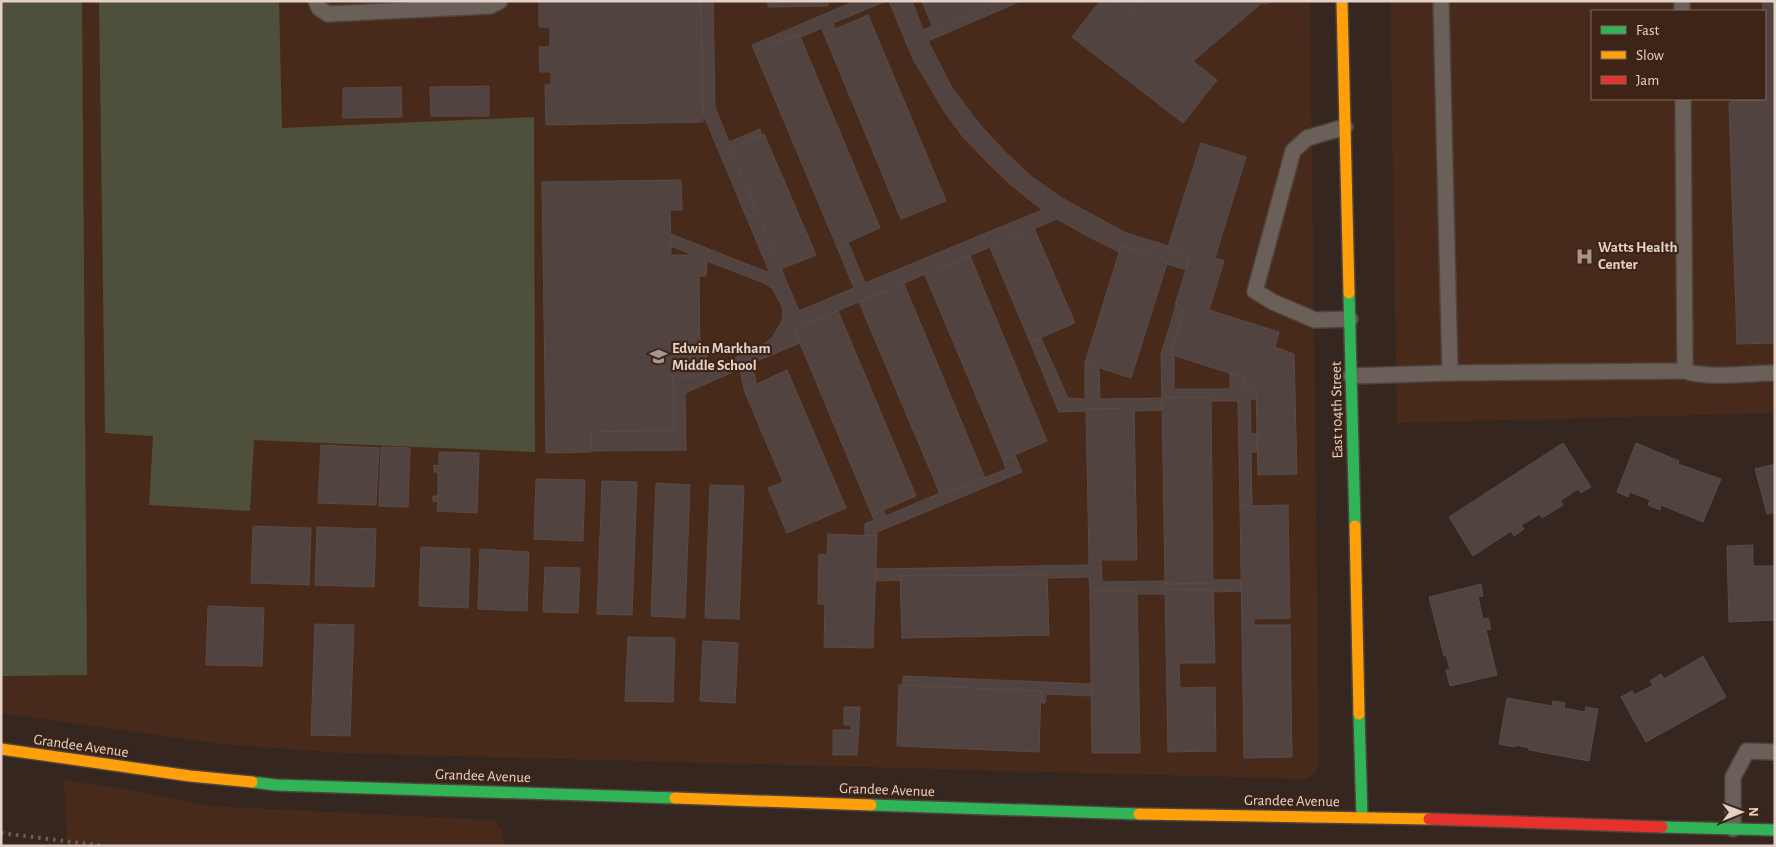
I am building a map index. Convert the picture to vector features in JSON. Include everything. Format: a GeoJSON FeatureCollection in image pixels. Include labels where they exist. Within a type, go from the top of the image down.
{"type":"FeatureCollection","features":[{"type":"Feature","properties":{"kind":"street","name":"East 104th Street"},"geometry":{"type":"LineString","coordinates":[[1342,1],[1362,817]]}},
{"type":"Feature","properties":{"kind":"street","name":"Grandee Avenue"},"geometry":{"type":"LineString","coordinates":[[1,750],[276,786],[1150,814],[1362,817],[1775,830]]}},
{"type":"Feature","properties":{"kind":"lane"},"geometry":{"type":"LineString","coordinates":[[316,1],[319,8],[328,14],[490,6],[500,1]]}},
{"type":"Feature","properties":{"kind":"lane"},"geometry":{"type":"LineString","coordinates":[[1441,1],[1450,373]]}},
{"type":"Feature","properties":{"kind":"lane"},"geometry":{"type":"LineString","coordinates":[[1683,100],[1685,371]]}},
{"type":"Feature","properties":{"kind":"lane"},"geometry":{"type":"LineString","coordinates":[[1345,127],[1307,138],[1293,151],[1255,291],[1273,302],[1315,320],[1350,318]]}},
{"type":"Feature","properties":{"kind":"lane"},"geometry":{"type":"LineString","coordinates":[[1351,376],[1450,373],[1685,371],[1694,374],[1710,375],[1775,373]]}},
{"type":"Feature","properties":{"kind":"lane"},"geometry":{"type":"LineString","coordinates":[[1733,829],[1733,777],[1747,751],[1775,752]]}},
{"type":"Feature","properties":{"kind":"shaded area","name":"Edwin Markham Middle School"},"geometry":{"type":"Polygon","coordinates":[[[1,1],[1310,1],[1319,766],[1314,774],[1306,779],[343,753],[221,744],[1,713],[1,1]]]}},
{"type":"Feature","properties":{"kind":"shaded area","name":"Watts Health Center"},"geometry":{"type":"Polygon","coordinates":[[[1390,1],[1775,1],[1775,413],[1397,423],[1390,1]]]}},
{"type":"Feature","properties":{"kind":"shaded area"},"geometry":{"type":"Polygon","coordinates":[[[64,780],[210,806],[493,820],[503,830],[503,846],[67,846],[64,780]]]}},
{"type":"Feature","properties":{"kind":"green space"},"geometry":{"type":"Polygon","coordinates":[[[1,1],[82,1],[87,675],[1,676],[1,1]]]}},
{"type":"Feature","properties":{"kind":"green space"},"geometry":{"type":"Polygon","coordinates":[[[99,1],[279,1],[282,128],[534,117],[535,452],[254,440],[250,511],[149,505],[153,436],[105,433],[99,1]]]}},
{"type":"Feature","properties":{"kind":"building"},"geometry":{"type":"Polygon","coordinates":[[[539,1],[701,1],[703,122],[546,125],[545,85],[551,85],[551,72],[540,72],[539,47],[550,47],[550,27],[539,27],[539,1]]]}},
{"type":"Feature","properties":{"kind":"building"},"geometry":{"type":"Polygon","coordinates":[[[701,1],[713,1],[715,107],[729,142],[760,129],[762,135],[730,148],[799,311],[854,288],[837,247],[848,242],[865,283],[1042,210],[1011,185],[963,137],[944,111],[913,59],[889,1],[912,1],[923,30],[932,26],[934,30],[1002,1],[1021,1],[928,41],[951,86],[976,120],[1004,151],[1032,177],[1062,198],[1126,233],[1169,246],[1167,250],[1190,257],[1186,270],[1167,264],[1168,260],[1121,246],[1119,252],[1057,219],[794,329],[800,343],[752,363],[756,383],[744,389],[740,369],[685,393],[686,450],[591,451],[591,432],[674,430],[673,376],[700,376],[700,370],[708,370],[761,346],[772,338],[782,321],[783,309],[773,289],[764,283],[707,261],[698,255],[693,255],[671,246],[671,234],[767,272],[769,271],[703,116],[701,1]]]}},
{"type":"Feature","properties":{"kind":"building"},"geometry":{"type":"Polygon","coordinates":[[[768,1],[828,1],[828,6],[768,7],[768,1]]]}},
{"type":"Feature","properties":{"kind":"building"},"geometry":{"type":"Polygon","coordinates":[[[855,1],[886,1],[833,23],[835,29],[824,34],[822,28],[801,37],[799,34],[755,52],[752,45],[855,1]]]}},
{"type":"Feature","properties":{"kind":"building"},"geometry":{"type":"Polygon","coordinates":[[[922,1],[1002,1],[934,30],[922,1]]]}},
{"type":"Feature","properties":{"kind":"building"},"geometry":{"type":"Polygon","coordinates":[[[1100,1],[1116,1],[1131,13],[1137,1],[1274,1],[1262,3],[1193,61],[1217,80],[1183,123],[1072,37],[1100,1]]]}},
{"type":"Feature","properties":{"kind":"building"},"geometry":{"type":"Polygon","coordinates":[[[1116,1],[1135,1],[1136,3],[1131,13],[1116,1]]]}},
{"type":"Feature","properties":{"kind":"building"},"geometry":{"type":"Polygon","coordinates":[[[1762,1],[1775,1],[1775,343],[1737,344],[1729,103],[1731,100],[1766,100],[1766,10],[1763,10],[1762,1]]]}},
{"type":"Feature","properties":{"kind":"building"},"geometry":{"type":"Polygon","coordinates":[[[868,15],[946,201],[901,219],[824,34],[868,15]]]}},
{"type":"Feature","properties":{"kind":"building"},"geometry":{"type":"Polygon","coordinates":[[[799,34],[880,228],[837,247],[755,52],[799,34]]]}},
{"type":"Feature","properties":{"kind":"building"},"geometry":{"type":"Polygon","coordinates":[[[489,86],[489,116],[431,116],[430,87],[489,86]]]}},
{"type":"Feature","properties":{"kind":"building"},"geometry":{"type":"Polygon","coordinates":[[[401,87],[402,117],[343,118],[343,88],[401,87]]]}},
{"type":"Feature","properties":{"kind":"building"},"geometry":{"type":"Polygon","coordinates":[[[764,134],[816,255],[781,269],[730,148],[764,134]]]}},
{"type":"Feature","properties":{"kind":"building"},"geometry":{"type":"Polygon","coordinates":[[[1201,143],[1246,157],[1215,258],[1224,261],[1209,310],[1279,332],[1275,347],[1294,354],[1297,474],[1258,475],[1256,390],[1242,386],[1244,378],[1170,354],[1184,308],[1175,305],[1190,257],[1167,250],[1201,143]]]}},
{"type":"Feature","properties":{"kind":"building"},"geometry":{"type":"Polygon","coordinates":[[[681,180],[682,210],[670,210],[671,255],[698,255],[707,261],[706,276],[699,276],[700,356],[707,355],[708,370],[700,370],[700,376],[673,376],[674,430],[591,432],[591,452],[546,453],[542,182],[681,180]]]}},
{"type":"Feature","properties":{"kind":"building"},"geometry":{"type":"Polygon","coordinates":[[[1034,228],[1075,323],[1030,342],[990,247],[1034,228]]]}},
{"type":"Feature","properties":{"kind":"building"},"geometry":{"type":"Polygon","coordinates":[[[1121,246],[1168,260],[1131,378],[1085,363],[1121,246]]]}},
{"type":"Feature","properties":{"kind":"building"},"geometry":{"type":"Polygon","coordinates":[[[970,256],[1047,441],[1003,460],[925,275],[970,256]]]}},
{"type":"Feature","properties":{"kind":"building"},"geometry":{"type":"Polygon","coordinates":[[[904,284],[985,478],[941,496],[859,302],[904,284]]]}},
{"type":"Feature","properties":{"kind":"building"},"geometry":{"type":"Polygon","coordinates":[[[1176,306],[1184,308],[1170,354],[1174,355],[1174,389],[1230,389],[1230,373],[1244,378],[1242,386],[1256,390],[1256,399],[1250,399],[1251,434],[1257,434],[1257,452],[1251,452],[1252,506],[1240,506],[1238,401],[1211,401],[1211,397],[1162,398],[1161,354],[1176,306]]]}},
{"type":"Feature","properties":{"kind":"building"},"geometry":{"type":"Polygon","coordinates":[[[838,311],[916,496],[872,515],[794,329],[838,311]]]}},
{"type":"Feature","properties":{"kind":"building"},"geometry":{"type":"Polygon","coordinates":[[[1041,338],[1068,398],[1085,399],[1085,363],[1099,368],[1100,399],[1162,398],[1162,410],[1135,411],[1134,408],[1086,409],[1086,411],[1059,412],[1030,342],[1041,338]]]}},
{"type":"Feature","properties":{"kind":"building"},"geometry":{"type":"Polygon","coordinates":[[[787,370],[846,508],[787,533],[768,488],[783,482],[744,390],[787,370]]]}},
{"type":"Feature","properties":{"kind":"building"},"geometry":{"type":"Polygon","coordinates":[[[1211,397],[1213,583],[1165,584],[1162,398],[1211,397]]]}},
{"type":"Feature","properties":{"kind":"building"},"geometry":{"type":"Polygon","coordinates":[[[1134,408],[1137,560],[1089,560],[1086,409],[1134,408]]]}},
{"type":"Feature","properties":{"kind":"building"},"geometry":{"type":"Polygon","coordinates":[[[1563,443],[1591,487],[1581,493],[1578,489],[1560,501],[1563,505],[1542,518],[1540,514],[1521,525],[1524,529],[1514,536],[1511,531],[1473,556],[1449,517],[1563,443]]]}},
{"type":"Feature","properties":{"kind":"building"},"geometry":{"type":"Polygon","coordinates":[[[1636,443],[1679,461],[1678,464],[1721,479],[1703,522],[1661,505],[1660,510],[1648,505],[1650,500],[1630,492],[1628,497],[1617,492],[1636,443]]]}},
{"type":"Feature","properties":{"kind":"building"},"geometry":{"type":"Polygon","coordinates":[[[321,445],[379,448],[376,505],[318,503],[321,445]]]}},
{"type":"Feature","properties":{"kind":"building"},"geometry":{"type":"Polygon","coordinates":[[[381,447],[410,448],[408,507],[379,506],[381,447]]]}},
{"type":"Feature","properties":{"kind":"building"},"geometry":{"type":"Polygon","coordinates":[[[439,452],[479,453],[477,513],[437,511],[438,502],[433,501],[433,496],[438,496],[438,472],[434,472],[434,465],[439,466],[439,452]]]}},
{"type":"Feature","properties":{"kind":"building"},"geometry":{"type":"Polygon","coordinates":[[[1015,455],[1022,472],[877,532],[877,536],[865,535],[865,524],[874,520],[872,515],[883,510],[886,516],[940,493],[941,496],[1006,469],[1003,460],[1015,455]]]}},
{"type":"Feature","properties":{"kind":"building"},"geometry":{"type":"Polygon","coordinates":[[[1775,464],[1775,512],[1767,514],[1755,469],[1775,464]]]}},
{"type":"Feature","properties":{"kind":"building"},"geometry":{"type":"Polygon","coordinates":[[[536,479],[585,480],[583,541],[534,539],[536,479]]]}},
{"type":"Feature","properties":{"kind":"building"},"geometry":{"type":"Polygon","coordinates":[[[602,481],[637,482],[632,615],[597,614],[602,481]]]}},
{"type":"Feature","properties":{"kind":"building"},"geometry":{"type":"Polygon","coordinates":[[[656,483],[690,485],[685,618],[651,616],[656,483]]]}},
{"type":"Feature","properties":{"kind":"building"},"geometry":{"type":"Polygon","coordinates":[[[710,485],[744,486],[739,619],[705,618],[710,485]]]}},
{"type":"Feature","properties":{"kind":"building"},"geometry":{"type":"Polygon","coordinates":[[[1288,505],[1290,618],[1254,619],[1254,625],[1290,625],[1292,757],[1244,758],[1240,506],[1288,505]]]}},
{"type":"Feature","properties":{"kind":"building"},"geometry":{"type":"Polygon","coordinates":[[[253,526],[311,528],[309,585],[251,583],[253,526]]]}},
{"type":"Feature","properties":{"kind":"building"},"geometry":{"type":"Polygon","coordinates":[[[317,527],[376,529],[374,587],[315,585],[317,527]]]}},
{"type":"Feature","properties":{"kind":"building"},"geometry":{"type":"Polygon","coordinates":[[[828,534],[877,536],[873,648],[824,647],[825,604],[818,604],[819,554],[827,555],[828,534]]]}},
{"type":"Feature","properties":{"kind":"building"},"geometry":{"type":"Polygon","coordinates":[[[1753,545],[1753,566],[1775,566],[1775,620],[1729,622],[1727,546],[1753,545]]]}},
{"type":"Feature","properties":{"kind":"building"},"geometry":{"type":"Polygon","coordinates":[[[421,547],[470,549],[468,608],[419,606],[421,547]]]}},
{"type":"Feature","properties":{"kind":"building"},"geometry":{"type":"Polygon","coordinates":[[[480,549],[529,552],[527,611],[478,609],[480,549]]]}},
{"type":"Feature","properties":{"kind":"building"},"geometry":{"type":"Polygon","coordinates":[[[1089,560],[1101,560],[1102,582],[1165,581],[1165,584],[1213,583],[1213,580],[1241,580],[1241,591],[1165,590],[1165,594],[1137,594],[1137,590],[1090,591],[1089,577],[1048,578],[1047,575],[900,576],[901,580],[876,581],[876,569],[1089,565],[1089,560]]]}},
{"type":"Feature","properties":{"kind":"building"},"geometry":{"type":"Polygon","coordinates":[[[545,567],[580,568],[578,613],[543,612],[545,567]]]}},
{"type":"Feature","properties":{"kind":"building"},"geometry":{"type":"Polygon","coordinates":[[[1047,575],[1049,635],[902,638],[900,576],[1047,575]]]}},
{"type":"Feature","properties":{"kind":"building"},"geometry":{"type":"Polygon","coordinates":[[[1481,584],[1483,596],[1478,597],[1483,619],[1488,618],[1491,629],[1486,630],[1497,675],[1450,686],[1446,670],[1450,669],[1446,655],[1444,656],[1429,597],[1481,584]]]}},
{"type":"Feature","properties":{"kind":"building"},"geometry":{"type":"Polygon","coordinates":[[[1137,590],[1140,753],[1092,753],[1090,591],[1137,590]]]}},
{"type":"Feature","properties":{"kind":"building"},"geometry":{"type":"Polygon","coordinates":[[[1165,590],[1213,590],[1215,663],[1179,663],[1180,688],[1215,687],[1216,751],[1168,752],[1165,590]]]}},
{"type":"Feature","properties":{"kind":"building"},"geometry":{"type":"Polygon","coordinates":[[[208,606],[264,608],[262,666],[206,665],[208,606]]]}},
{"type":"Feature","properties":{"kind":"building"},"geometry":{"type":"Polygon","coordinates":[[[315,624],[354,625],[350,736],[311,735],[315,624]]]}},
{"type":"Feature","properties":{"kind":"building"},"geometry":{"type":"Polygon","coordinates":[[[628,637],[675,638],[673,702],[625,701],[628,637]]]}},
{"type":"Feature","properties":{"kind":"building"},"geometry":{"type":"Polygon","coordinates":[[[703,641],[738,643],[735,703],[700,701],[703,641]]]}},
{"type":"Feature","properties":{"kind":"building"},"geometry":{"type":"Polygon","coordinates":[[[1703,656],[1726,697],[1646,742],[1621,697],[1632,691],[1634,695],[1653,685],[1650,681],[1661,674],[1664,679],[1703,656]]]}},
{"type":"Feature","properties":{"kind":"building"},"geometry":{"type":"Polygon","coordinates":[[[903,676],[1091,684],[1091,696],[1046,694],[1045,703],[1042,703],[1041,691],[903,685],[903,676]]]}},
{"type":"Feature","properties":{"kind":"building"},"geometry":{"type":"Polygon","coordinates":[[[899,685],[1041,691],[1039,752],[897,746],[899,685]]]}},
{"type":"Feature","properties":{"kind":"building"},"geometry":{"type":"Polygon","coordinates":[[[1507,698],[1552,706],[1553,701],[1565,703],[1564,708],[1585,712],[1586,707],[1598,709],[1589,761],[1529,750],[1529,748],[1515,745],[1515,747],[1499,744],[1507,698]]]}},
{"type":"Feature","properties":{"kind":"building"},"geometry":{"type":"Polygon","coordinates":[[[844,707],[860,707],[857,755],[833,755],[833,730],[851,730],[851,725],[844,725],[844,707]]]}},
{"type":"Feature","properties":{"kind":"railway"},"geometry":{"type":"LineString","coordinates":[[1,833],[104,846]]}},
{"type":"Feature","properties":{"kind":"traffic: fast"},"geometry":{"type":"LineString","coordinates":[[1349,293],[1355,526]]}},
{"type":"Feature","properties":{"kind":"traffic: fast"},"geometry":{"type":"LineString","coordinates":[[1359,714],[1362,817]]}},
{"type":"Feature","properties":{"kind":"traffic: fast"},"geometry":{"type":"LineString","coordinates":[[252,782],[276,785],[675,798]]}},
{"type":"Feature","properties":{"kind":"traffic: fast"},"geometry":{"type":"LineString","coordinates":[[871,805],[1139,814]]}},
{"type":"Feature","properties":{"kind":"traffic: fast"},"geometry":{"type":"LineString","coordinates":[[1662,827],[1775,830]]}},
{"type":"Feature","properties":{"kind":"traffic: slow"},"geometry":{"type":"LineString","coordinates":[[1342,1],[1349,293]]}},
{"type":"Feature","properties":{"kind":"traffic: slow"},"geometry":{"type":"LineString","coordinates":[[1355,526],[1359,714]]}},
{"type":"Feature","properties":{"kind":"traffic: slow"},"geometry":{"type":"LineString","coordinates":[[1,749],[190,776],[252,782]]}},
{"type":"Feature","properties":{"kind":"traffic: slow"},"geometry":{"type":"LineString","coordinates":[[675,798],[871,805]]}},
{"type":"Feature","properties":{"kind":"traffic: slow"},"geometry":{"type":"LineString","coordinates":[[1139,814],[1429,819]]}},
{"type":"Feature","properties":{"kind":"traffic: jam"},"geometry":{"type":"LineString","coordinates":[[1429,819],[1662,827]]}},
{"type":"Feature","properties":{"kind":"place","name":"Watts Health Center"},"geometry":{"type":"Point","coordinates":[1584,256]}},
{"type":"Feature","properties":{"kind":"place","name":"Edwin Markham Middle School"},"geometry":{"type":"Point","coordinates":[658,357]}}]}
